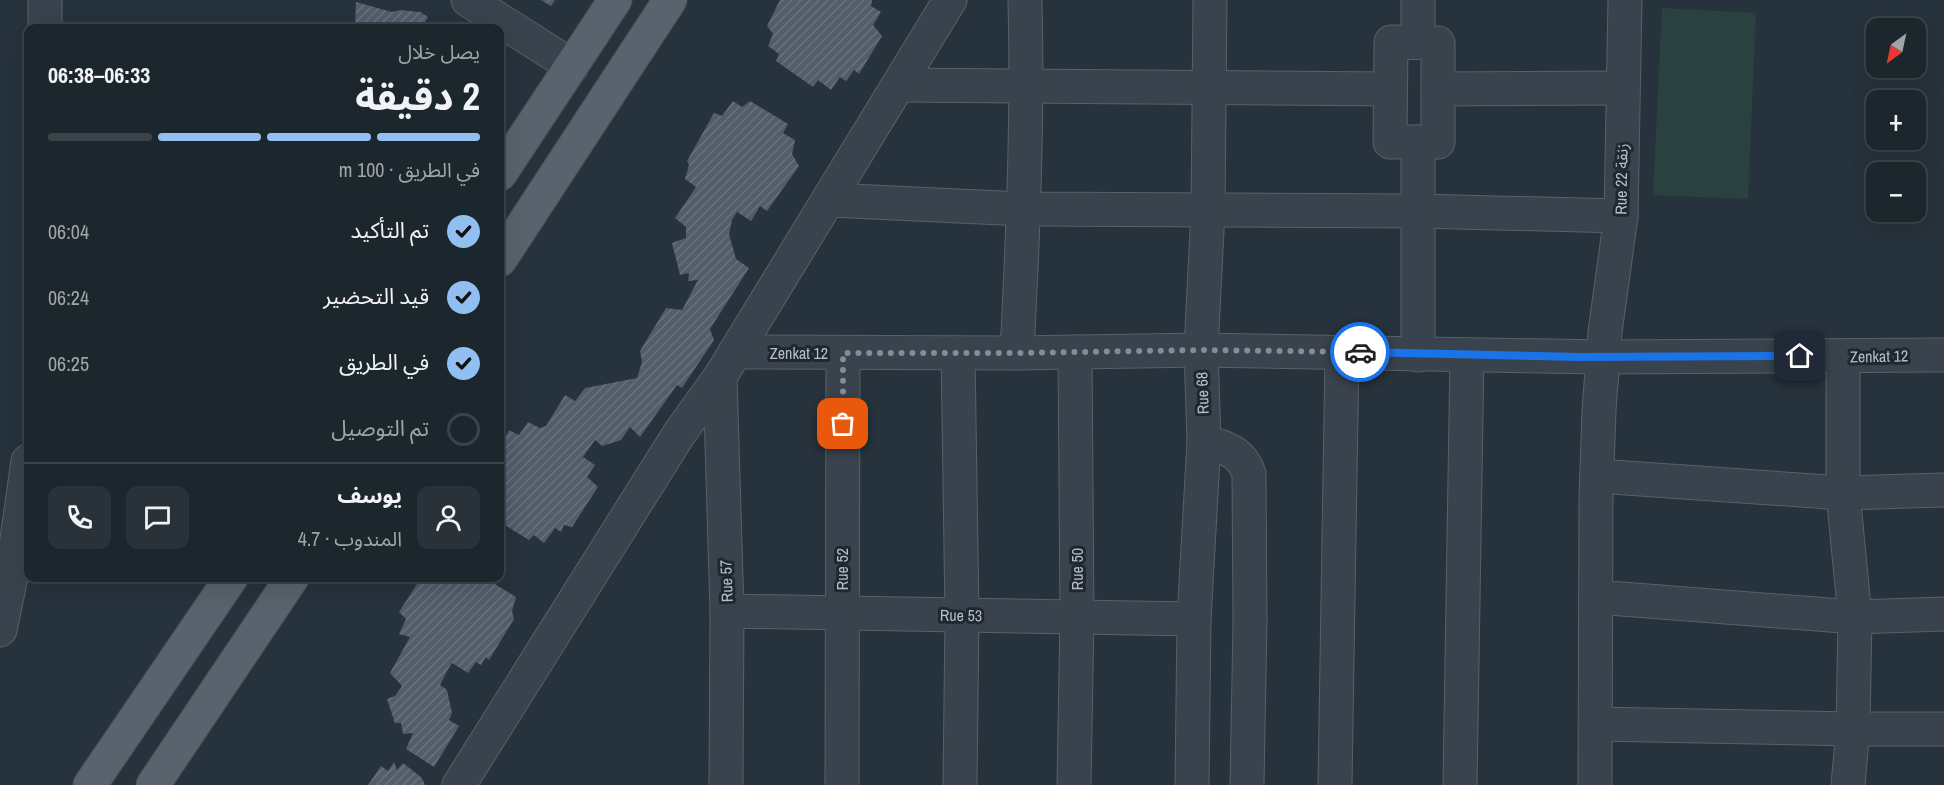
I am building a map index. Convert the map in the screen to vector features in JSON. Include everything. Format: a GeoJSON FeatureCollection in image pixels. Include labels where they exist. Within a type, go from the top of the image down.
{"type":"FeatureCollection","features":[{"type":"Feature","properties":{"kind":"main road"},"geometry":{"type":"LineString","coordinates":[[504,168],[615,0]]}},
{"type":"Feature","properties":{"kind":"main road"},"geometry":{"type":"LineString","coordinates":[[504,254],[670,0]]}},
{"type":"Feature","properties":{"kind":"main road"},"geometry":{"type":"LineString","coordinates":[[90,785],[228,582]]}},
{"type":"Feature","properties":{"kind":"main road"},"geometry":{"type":"LineString","coordinates":[[153,785],[289,582]]}},
{"type":"Feature","properties":{"kind":"street"},"geometry":{"type":"LineString","coordinates":[[45,0],[45,24]]}},
{"type":"Feature","properties":{"kind":"street"},"geometry":{"type":"LineString","coordinates":[[468,0],[572,66]]}},
{"type":"Feature","properties":{"kind":"street"},"geometry":{"type":"LineString","coordinates":[[459,785],[679,434],[727,364],[950,0]]}},
{"type":"Feature","properties":{"kind":"street"},"geometry":{"type":"LineString","coordinates":[[1017,353],[1025,209],[1027,86],[1025,0]]}},
{"type":"Feature","properties":{"kind":"street","name":"Rue 68"},"geometry":{"type":"LineString","coordinates":[[1192,785],[1194,619],[1204,441],[1201,350],[1208,211],[1210,0]]}},
{"type":"Feature","properties":{"kind":"street"},"geometry":{"type":"LineString","coordinates":[[1418,0],[1418,42]]}},
{"type":"Feature","properties":{"kind":"street","name":"Rue 22 زنقة"},"geometry":{"type":"LineString","coordinates":[[1595,785],[1597,476],[1603,357],[1621,216],[1625,0]]}},
{"type":"Feature","properties":{"kind":"street"},"geometry":{"type":"LineString","coordinates":[[1391,42],[1418,42],[1438,43],[1438,142],[1390,142],[1391,42]]}},
{"type":"Feature","properties":{"kind":"street"},"geometry":{"type":"LineString","coordinates":[[899,85],[1390,89]]}},
{"type":"Feature","properties":{"kind":"street"},"geometry":{"type":"LineString","coordinates":[[1438,89],[1622,88]]}},
{"type":"Feature","properties":{"kind":"street"},"geometry":{"type":"LineString","coordinates":[[1418,142],[1418,355]]}},
{"type":"Feature","properties":{"kind":"street"},"geometry":{"type":"LineString","coordinates":[[829,200],[1025,209],[1419,211],[1621,216]]}},
{"type":"Feature","properties":{"kind":"street","name":"Zenkat 12"},"geometry":{"type":"LineString","coordinates":[[727,364],[843,353],[1201,350],[1603,357],[1944,354]]}},
{"type":"Feature","properties":{"kind":"street","name":"Rue 50"},"geometry":{"type":"LineString","coordinates":[[1074,785],[1077,617],[1075,352]]}},
{"type":"Feature","properties":{"kind":"street"},"geometry":{"type":"LineString","coordinates":[[1335,785],[1342,352]]}},
{"type":"Feature","properties":{"kind":"street","name":"Rue 52"},"geometry":{"type":"LineString","coordinates":[[842,785],[843,353]]}},
{"type":"Feature","properties":{"kind":"street"},"geometry":{"type":"LineString","coordinates":[[958,353],[962,615],[960,785]]}},
{"type":"Feature","properties":{"kind":"street"},"geometry":{"type":"LineString","coordinates":[[1460,785],[1467,355]]}},
{"type":"Feature","properties":{"kind":"street"},"geometry":{"type":"LineString","coordinates":[[1843,356],[1843,493],[1855,617],[1853,729],[1848,785]]}},
{"type":"Feature","properties":{"kind":"street","name":"Rue 57"},"geometry":{"type":"LineString","coordinates":[[726,785],[727,364]]}},
{"type":"Feature","properties":{"kind":"street"},"geometry":{"type":"LineString","coordinates":[[1204,441],[1235,452],[1242,458],[1249,474],[1250,609],[1247,785]]}},
{"type":"Feature","properties":{"kind":"street"},"geometry":{"type":"LineString","coordinates":[[1597,476],[1843,493],[1944,490]]}},
{"type":"Feature","properties":{"kind":"street"},"geometry":{"type":"LineString","coordinates":[[0,630],[13,567],[24,489]]}},
{"type":"Feature","properties":{"kind":"street"},"geometry":{"type":"LineString","coordinates":[[1596,597],[1855,617],[1944,614]]}},
{"type":"Feature","properties":{"kind":"street","name":"Rue 53"},"geometry":{"type":"LineString","coordinates":[[727,611],[1194,619]]}},
{"type":"Feature","properties":{"kind":"street"},"geometry":{"type":"LineString","coordinates":[[1596,724],[1944,729]]}},
{"type":"Feature","properties":{"kind":"green space"},"geometry":{"type":"Polygon","coordinates":[[[1662,8],[1756,13],[1748,199],[1653,195],[1662,8]]]}},
{"type":"Feature","properties":{"kind":"building"},"geometry":{"type":"Polygon","coordinates":[[[541,0],[555,0],[551,6],[541,0]]]}},
{"type":"Feature","properties":{"kind":"building"},"geometry":{"type":"Polygon","coordinates":[[[780,0],[872,0],[871,6],[881,12],[873,25],[882,36],[859,74],[854,70],[846,81],[840,77],[831,90],[818,80],[813,87],[776,61],[779,54],[768,46],[773,34],[767,26],[780,0]]]}},
{"type":"Feature","properties":{"kind":"building"},"geometry":{"type":"Polygon","coordinates":[[[356,2],[392,12],[400,10],[420,12],[428,17],[424,24],[355,24],[356,2]]]}},
{"type":"Feature","properties":{"kind":"building"},"geometry":{"type":"Polygon","coordinates":[[[733,101],[742,107],[750,101],[788,124],[783,133],[795,140],[792,154],[799,166],[767,211],[760,206],[751,221],[737,212],[732,220],[729,234],[736,259],[749,268],[710,329],[714,340],[682,388],[677,385],[640,437],[630,427],[621,440],[602,446],[595,440],[583,457],[595,465],[587,477],[598,487],[572,527],[564,525],[561,532],[555,528],[544,543],[534,535],[529,540],[504,524],[504,439],[509,430],[519,435],[528,422],[540,428],[546,426],[565,395],[575,401],[585,388],[637,378],[642,362],[640,351],[666,308],[682,310],[698,280],[688,281],[689,273],[680,275],[672,243],[686,238],[686,227],[675,218],[696,187],[685,179],[689,165],[687,161],[714,113],[722,116],[733,101]]]}},
{"type":"Feature","properties":{"kind":"building"},"geometry":{"type":"Polygon","coordinates":[[[418,582],[492,582],[516,597],[512,611],[514,619],[489,660],[486,657],[481,665],[476,662],[468,673],[452,663],[440,685],[447,690],[452,713],[449,720],[459,726],[434,767],[406,749],[413,733],[403,734],[401,723],[395,723],[387,699],[395,696],[402,686],[390,673],[410,637],[399,634],[406,619],[399,612],[418,582]]]}},
{"type":"Feature","properties":{"kind":"building"},"geometry":{"type":"Polygon","coordinates":[[[394,762],[397,770],[403,763],[422,778],[425,785],[368,785],[381,766],[388,771],[394,762]]]}},
{"type":"Feature","properties":{"kind":"way so far"},"geometry":{"type":"LineString","coordinates":[[843,424],[843,353],[1201,350],[1360,352]]}},
{"type":"Feature","properties":{"kind":"route"},"geometry":{"type":"LineString","coordinates":[[1360,352],[1580,357],[1800,356]]}}]}
